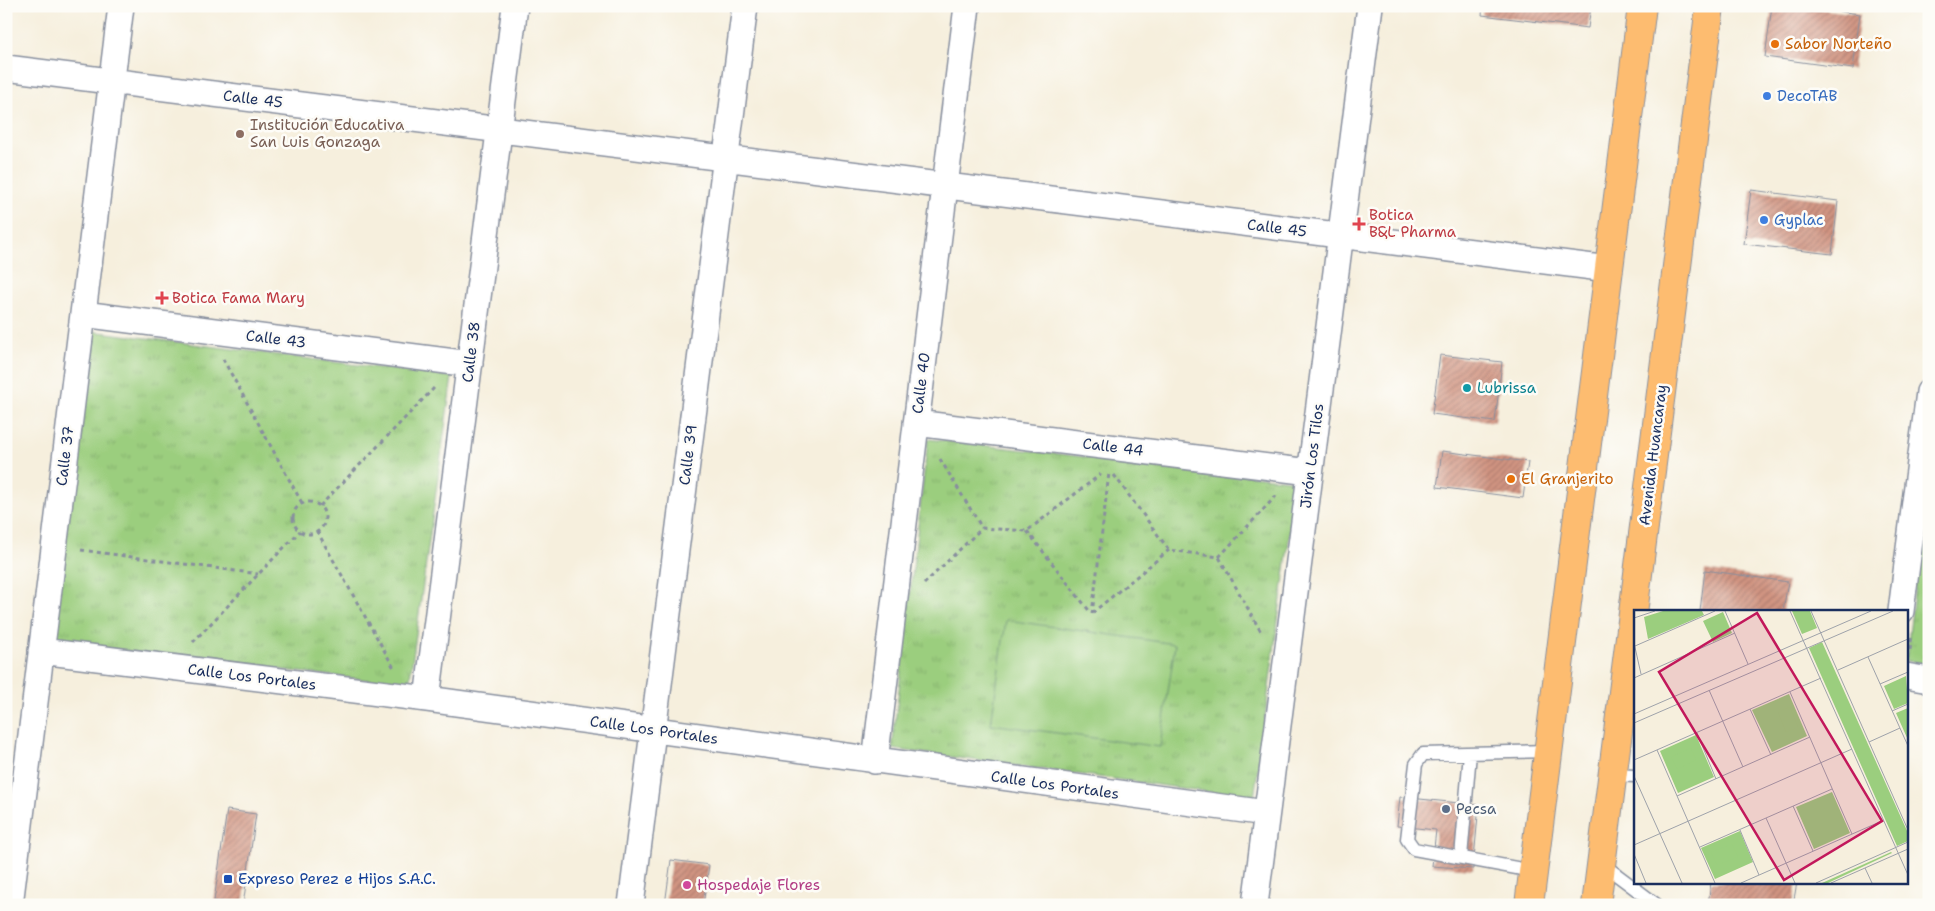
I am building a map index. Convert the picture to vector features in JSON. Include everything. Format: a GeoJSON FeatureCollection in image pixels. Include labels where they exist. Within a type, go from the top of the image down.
{"type":"FeatureCollection","features":[{"type":"Feature","properties":{"kind":"main road"},"geometry":{"type":"LineString","coordinates":[[1529,905],[1642,6]]}},
{"type":"Feature","properties":{"kind":"main road","name":"Avenida Huancaray"},"geometry":{"type":"LineString","coordinates":[[1636,610],[1710,6]]}},
{"type":"Feature","properties":{"kind":"main road","name":"Avenida Huancaray"},"geometry":{"type":"LineString","coordinates":[[1596,905],[1601,863],[1624,776],[1634,624]]}},
{"type":"Feature","properties":{"kind":"street","name":"Calle 37"},"geometry":{"type":"LineString","coordinates":[[10,905],[121,6]]}},
{"type":"Feature","properties":{"kind":"street","name":"Calle 38"},"geometry":{"type":"LineString","coordinates":[[427,699],[516,6]]}},
{"type":"Feature","properties":{"kind":"street","name":"Calle 39"},"geometry":{"type":"LineString","coordinates":[[631,905],[745,6]]}},
{"type":"Feature","properties":{"kind":"street","name":"Calle 40"},"geometry":{"type":"LineString","coordinates":[[875,760],[967,6]]}},
{"type":"Feature","properties":{"kind":"street","name":"Jirón Los Tilos"},"geometry":{"type":"LineString","coordinates":[[1255,905],[1341,236],[1367,7]]}},
{"type":"Feature","properties":{"kind":"street","name":"Calle 45"},"geometry":{"type":"LineString","coordinates":[[6,68],[1609,269]]}},
{"type":"Feature","properties":{"kind":"street","name":"Calle 43"},"geometry":{"type":"LineString","coordinates":[[82,314],[470,364]]}},
{"type":"Feature","properties":{"kind":"street"},"geometry":{"type":"LineString","coordinates":[[1901,610],[1929,392]]}},
{"type":"Feature","properties":{"kind":"street","name":"Calle 44"},"geometry":{"type":"LineString","coordinates":[[916,423],[1310,472]]}},
{"type":"Feature","properties":{"kind":"street","name":"Calle Los Portales"},"geometry":{"type":"LineString","coordinates":[[41,651],[427,699],[1266,814]]}},
{"type":"Feature","properties":{"kind":"street"},"geometry":{"type":"LineString","coordinates":[[1908,676],[1929,680]]}},
{"type":"Feature","properties":{"kind":"lane"},"geometry":{"type":"LineString","coordinates":[[1533,871],[1414,849],[1407,839],[1416,764],[1423,754],[1548,751]]}},
{"type":"Feature","properties":{"kind":"lane"},"geometry":{"type":"LineString","coordinates":[[1461,857],[1470,753]]}},
{"type":"Feature","properties":{"kind":"lane"},"geometry":{"type":"LineString","coordinates":[[1601,863],[1657,905]]}},
{"type":"Feature","properties":{"kind":"path"},"geometry":{"type":"LineString","coordinates":[[232,358],[222,357],[302,503]]}},
{"type":"Feature","properties":{"kind":"path"},"geometry":{"type":"LineString","coordinates":[[428,383],[438,384]]}},
{"type":"Feature","properties":{"kind":"path"},"geometry":{"type":"LineString","coordinates":[[320,506],[438,384]]}},
{"type":"Feature","properties":{"kind":"path"},"geometry":{"type":"LineString","coordinates":[[437,394],[438,384]]}},
{"type":"Feature","properties":{"kind":"path"},"geometry":{"type":"LineString","coordinates":[[938,456],[982,528]]}},
{"type":"Feature","properties":{"kind":"path"},"geometry":{"type":"LineString","coordinates":[[922,586],[982,528],[1027,531],[1092,479],[1110,469]]}},
{"type":"Feature","properties":{"kind":"path"},"geometry":{"type":"LineString","coordinates":[[1110,469],[1169,550],[1219,557]]}},
{"type":"Feature","properties":{"kind":"path"},"geometry":{"type":"LineString","coordinates":[[1092,614],[1110,469]]}},
{"type":"Feature","properties":{"kind":"path"},"geometry":{"type":"LineString","coordinates":[[1219,557],[1283,489]]}},
{"type":"Feature","properties":{"kind":"path"},"geometry":{"type":"LineString","coordinates":[[302,503],[315,503],[320,506],[325,515],[324,524],[317,532],[308,534],[300,531],[294,524],[293,516],[296,508],[302,503]]}},
{"type":"Feature","properties":{"kind":"path"},"geometry":{"type":"LineString","coordinates":[[190,645],[300,531]]}},
{"type":"Feature","properties":{"kind":"path"},"geometry":{"type":"LineString","coordinates":[[1027,531],[1092,614]]}},
{"type":"Feature","properties":{"kind":"path"},"geometry":{"type":"LineString","coordinates":[[317,532],[395,670]]}},
{"type":"Feature","properties":{"kind":"path"},"geometry":{"type":"LineString","coordinates":[[76,550],[258,574]]}},
{"type":"Feature","properties":{"kind":"path"},"geometry":{"type":"LineString","coordinates":[[1092,614],[1169,550]]}},
{"type":"Feature","properties":{"kind":"path"},"geometry":{"type":"LineString","coordinates":[[1219,557],[1262,634]]}},
{"type":"Feature","properties":{"kind":"green space"},"geometry":{"type":"Polygon","coordinates":[[[91,331],[452,377],[409,685],[50,642],[91,331]]]}},
{"type":"Feature","properties":{"kind":"green space"},"geometry":{"type":"Polygon","coordinates":[[[928,439],[1297,481],[1254,798],[892,749],[928,439]]]}},
{"type":"Feature","properties":{"kind":"green space"},"geometry":{"type":"Polygon","coordinates":[[[1926,490],[1929,491],[1929,664],[1908,661],[1908,644],[1926,490]]]}},
{"type":"Feature","properties":{"kind":"green space"},"geometry":{"type":"Polygon","coordinates":[[[1006,620],[1175,644],[1160,747],[991,724],[1006,620]]]}},
{"type":"Feature","properties":{"kind":"building"},"geometry":{"type":"Polygon","coordinates":[[[1483,6],[1591,6],[1588,28],[1482,15],[1483,6]]]}},
{"type":"Feature","properties":{"kind":"building"},"geometry":{"type":"Polygon","coordinates":[[[1772,6],[1797,6],[1860,14],[1853,69],[1765,57],[1772,6]]]}},
{"type":"Feature","properties":{"kind":"building"},"geometry":{"type":"Polygon","coordinates":[[[1751,190],[1838,201],[1832,254],[1744,244],[1751,190]]]}},
{"type":"Feature","properties":{"kind":"building","name":"Lubrissa"},"geometry":{"type":"Polygon","coordinates":[[[1440,355],[1502,362],[1495,422],[1432,414],[1440,355]]]}},
{"type":"Feature","properties":{"kind":"building"},"geometry":{"type":"Polygon","coordinates":[[[1442,451],[1528,462],[1523,498],[1437,487],[1442,451]]]}},
{"type":"Feature","properties":{"kind":"building"},"geometry":{"type":"Polygon","coordinates":[[[1705,570],[1788,582],[1783,610],[1700,610],[1705,570]]]}},
{"type":"Feature","properties":{"kind":"building"},"geometry":{"type":"Polygon","coordinates":[[[1400,797],[1479,805],[1473,869],[1432,866],[1436,830],[1397,826],[1400,797]]]}},
{"type":"Feature","properties":{"kind":"building"},"geometry":{"type":"Polygon","coordinates":[[[227,810],[256,814],[243,905],[214,901],[227,810]]]}},
{"type":"Feature","properties":{"kind":"building","name":"Hospedaje Flores"},"geometry":{"type":"Polygon","coordinates":[[[671,860],[709,865],[703,905],[665,905],[671,860]]]}},
{"type":"Feature","properties":{"kind":"building"},"geometry":{"type":"Polygon","coordinates":[[[1711,884],[1797,884],[1793,905],[1708,905],[1711,884]]]}},
{"type":"Feature","properties":{"kind":"place","name":"Sabor Norteño"},"geometry":{"type":"Point","coordinates":[1775,44]}},
{"type":"Feature","properties":{"kind":"place","name":"DecoTAB"},"geometry":{"type":"Point","coordinates":[1767,96]}},
{"type":"Feature","properties":{"kind":"place","name":"Institución Educativa San Luis Gonzaga"},"geometry":{"type":"Point","coordinates":[240,134]}},
{"type":"Feature","properties":{"kind":"place","name":"Gyplac"},"geometry":{"type":"Point","coordinates":[1764,220]}},
{"type":"Feature","properties":{"kind":"place","name":"Botica B&L Pharma"},"geometry":{"type":"Point","coordinates":[1359,224]}},
{"type":"Feature","properties":{"kind":"place","name":"Botica Fama Mary"},"geometry":{"type":"Point","coordinates":[162,298]}},
{"type":"Feature","properties":{"kind":"place","name":"Lubrissa"},"geometry":{"type":"Point","coordinates":[1467,388]}},
{"type":"Feature","properties":{"kind":"place","name":"El Granjerito"},"geometry":{"type":"Point","coordinates":[1511,479]}},
{"type":"Feature","properties":{"kind":"place","name":"Pecsa"},"geometry":{"type":"Point","coordinates":[1446,809]}},
{"type":"Feature","properties":{"kind":"place","name":"Expreso Perez e Hijos S.A.C."},"geometry":{"type":"Point","coordinates":[228,879]}},
{"type":"Feature","properties":{"kind":"place","name":"Hospedaje Flores"},"geometry":{"type":"Point","coordinates":[687,885]}}]}
